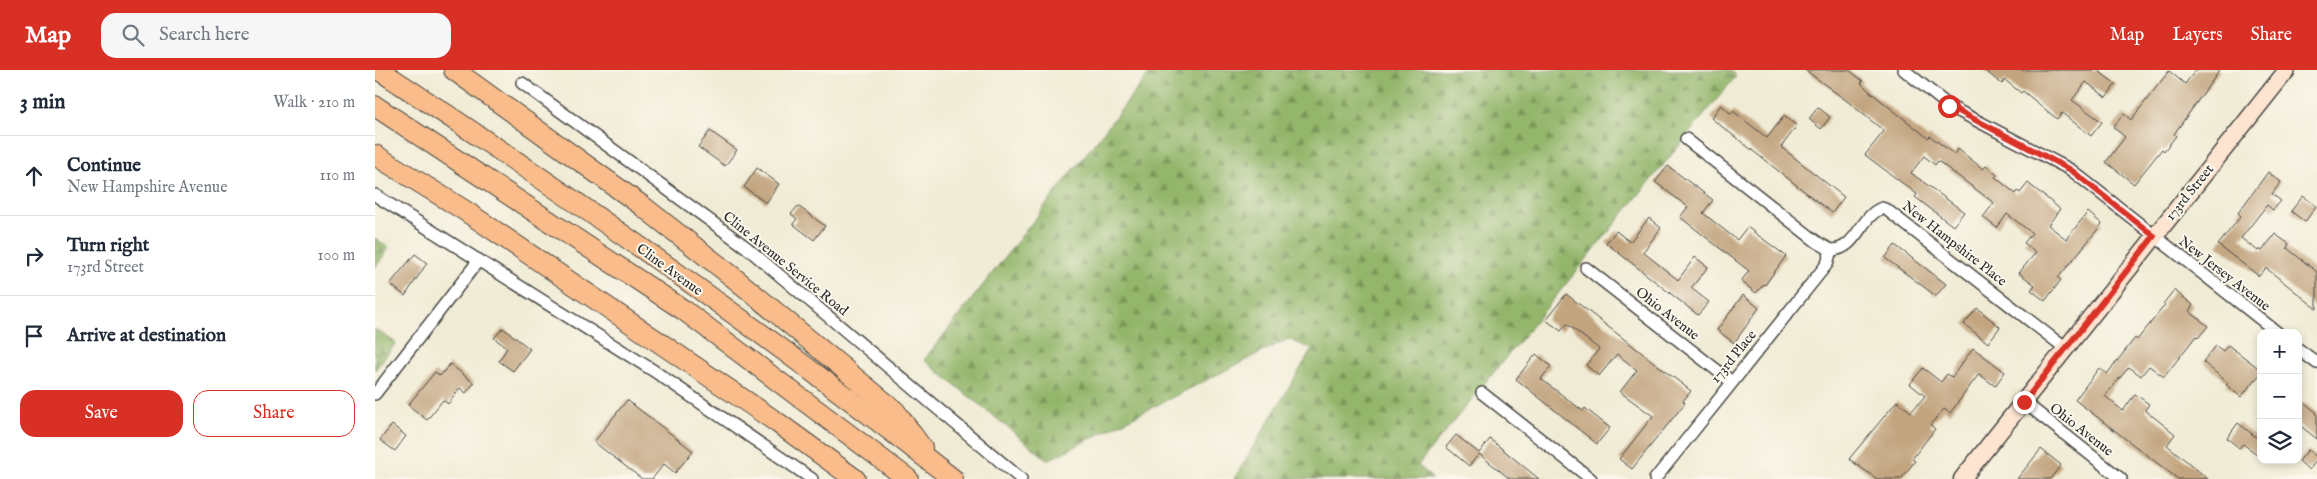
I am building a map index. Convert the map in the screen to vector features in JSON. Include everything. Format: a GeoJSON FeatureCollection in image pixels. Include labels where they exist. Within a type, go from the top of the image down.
{"type":"FeatureCollection","features":[{"type":"Feature","properties":{"kind":"highway","name":"Cline Avenue"},"geometry":{"type":"LineString","coordinates":[[379,70],[552,185],[727,309],[953,479]]}},
{"type":"Feature","properties":{"kind":"highway"},"geometry":{"type":"LineString","coordinates":[[454,70],[641,205],[895,410],[935,465]]}},
{"type":"Feature","properties":{"kind":"highway","name":"Cline Avenue"},"geometry":{"type":"LineString","coordinates":[[375,106],[685,311],[908,479]]}},
{"type":"Feature","properties":{"kind":"highway"},"geometry":{"type":"LineString","coordinates":[[375,155],[463,210],[778,423],[855,479]]}},
{"type":"Feature","properties":{"kind":"street","name":"New Jersey Avenue"},"geometry":{"type":"LineString","coordinates":[[1904,70],[1949,106],[2071,170],[2273,329]]}},
{"type":"Feature","properties":{"kind":"street","name":"173rd Street"},"geometry":{"type":"LineString","coordinates":[[1962,479],[2287,70]]}},
{"type":"Feature","properties":{"kind":"street","name":"Cline Avenue Service Road"},"geometry":{"type":"LineString","coordinates":[[522,83],[746,247],[1021,479]]}},
{"type":"Feature","properties":{"kind":"street"},"geometry":{"type":"LineString","coordinates":[[1685,139],[1817,242],[1831,250]]}},
{"type":"Feature","properties":{"kind":"street"},"geometry":{"type":"LineString","coordinates":[[375,195],[654,371],[812,479]]}},
{"type":"Feature","properties":{"kind":"street","name":"New Hampshire Place"},"geometry":{"type":"LineString","coordinates":[[1831,250],[1844,247],[1874,212],[1882,208],[1887,210],[2065,348]]}},
{"type":"Feature","properties":{"kind":"street","name":"173rd Place"},"geometry":{"type":"LineString","coordinates":[[1655,479],[1827,264],[1831,250]]}},
{"type":"Feature","properties":{"kind":"street"},"geometry":{"type":"LineString","coordinates":[[375,394],[479,260]]}},
{"type":"Feature","properties":{"kind":"street","name":"Ohio Avenue"},"geometry":{"type":"LineString","coordinates":[[1586,268],[1732,382]]}},
{"type":"Feature","properties":{"kind":"street"},"geometry":{"type":"LineString","coordinates":[[2302,352],[2317,363]]}},
{"type":"Feature","properties":{"kind":"street"},"geometry":{"type":"LineString","coordinates":[[1482,393],[1591,479]]}},
{"type":"Feature","properties":{"kind":"street","name":"Ohio Avenue"},"geometry":{"type":"LineString","coordinates":[[2024,402],[2121,479]]}},
{"type":"Feature","properties":{"kind":"green space"},"geometry":{"type":"Polygon","coordinates":[[[1152,70],[1730,70],[1736,76],[1418,465],[1433,479],[1234,479],[1312,349],[1288,339],[1048,460],[924,360],[1152,70]]]}},
{"type":"Feature","properties":{"kind":"green space"},"geometry":{"type":"Polygon","coordinates":[[[375,238],[389,248],[375,268],[375,238]]]}},
{"type":"Feature","properties":{"kind":"green space"},"geometry":{"type":"Polygon","coordinates":[[[375,329],[396,343],[375,370],[375,329]]]}},
{"type":"Feature","properties":{"kind":"building"},"geometry":{"type":"Polygon","coordinates":[[[1805,70],[1849,70],[1863,81],[1861,83],[1869,91],[1928,138],[1930,136],[1954,154],[1958,149],[1983,169],[1986,166],[1997,175],[1995,177],[2016,194],[2018,191],[2020,193],[2028,183],[2060,209],[2048,225],[2066,239],[2088,212],[2102,224],[2058,278],[2061,280],[2045,301],[2031,290],[2035,285],[2019,273],[2036,252],[2024,243],[2032,233],[2007,214],[1997,228],[1983,217],[1994,203],[1938,161],[1935,165],[1924,156],[1911,173],[1964,212],[1953,226],[1915,197],[1917,194],[1865,155],[1884,131],[1805,70]]]}},
{"type":"Feature","properties":{"kind":"building"},"geometry":{"type":"Polygon","coordinates":[[[1984,70],[2097,70],[2116,84],[2106,97],[2086,82],[2072,100],[2102,122],[2091,136],[2062,113],[2057,119],[2023,91],[2021,93],[2005,80],[2002,84],[1984,70]]]}},
{"type":"Feature","properties":{"kind":"building"},"geometry":{"type":"Polygon","coordinates":[[[2196,70],[2220,70],[2174,134],[2176,136],[2164,151],[2162,149],[2134,184],[2106,162],[2125,137],[2113,127],[2124,114],[2131,120],[2169,71],[2185,84],[2196,70]]]}},
{"type":"Feature","properties":{"kind":"building"},"geometry":{"type":"Polygon","coordinates":[[[1721,105],[1731,114],[1733,111],[1767,138],[1784,116],[1797,126],[1781,147],[1844,197],[1832,213],[1711,118],[1721,105]]]}},
{"type":"Feature","properties":{"kind":"building"},"geometry":{"type":"Polygon","coordinates":[[[1818,107],[1830,117],[1821,129],[1809,119],[1818,107]]]}},
{"type":"Feature","properties":{"kind":"building"},"geometry":{"type":"Polygon","coordinates":[[[710,131],[737,150],[725,166],[698,147],[710,131]]]}},
{"type":"Feature","properties":{"kind":"building"},"geometry":{"type":"Polygon","coordinates":[[[1668,166],[1713,200],[1703,213],[1737,240],[1747,227],[1786,256],[1765,285],[1756,293],[1741,281],[1749,271],[1680,217],[1688,207],[1655,182],[1668,166]]]}},
{"type":"Feature","properties":{"kind":"building"},"geometry":{"type":"Polygon","coordinates":[[[757,168],[779,184],[766,203],[744,187],[757,168]]]}},
{"type":"Feature","properties":{"kind":"building"},"geometry":{"type":"Polygon","coordinates":[[[2268,172],[2281,182],[2272,194],[2281,201],[2273,210],[2267,205],[2241,238],[2258,251],[2259,249],[2262,251],[2275,234],[2289,244],[2287,248],[2317,272],[2317,309],[2266,268],[2259,276],[2218,245],[2241,216],[2238,213],[2268,172]]]}},
{"type":"Feature","properties":{"kind":"building"},"geometry":{"type":"Polygon","coordinates":[[[2303,196],[2316,206],[2305,222],[2291,211],[2303,196]]]}},
{"type":"Feature","properties":{"kind":"building"},"geometry":{"type":"Polygon","coordinates":[[[798,206],[825,226],[814,240],[793,224],[797,219],[791,214],[798,206]]]}},
{"type":"Feature","properties":{"kind":"building"},"geometry":{"type":"Polygon","coordinates":[[[1649,218],[1661,228],[1643,252],[1678,280],[1695,257],[1708,267],[1691,288],[1709,302],[1698,315],[1606,243],[1616,231],[1630,242],[1649,218]]]}},
{"type":"Feature","properties":{"kind":"building"},"geometry":{"type":"Polygon","coordinates":[[[1895,245],[1946,284],[1936,296],[1885,258],[1895,245]]]}},
{"type":"Feature","properties":{"kind":"building"},"geometry":{"type":"Polygon","coordinates":[[[415,254],[427,263],[405,296],[390,284],[415,254]]]}},
{"type":"Feature","properties":{"kind":"building"},"geometry":{"type":"Polygon","coordinates":[[[2174,290],[2193,305],[2189,311],[2208,326],[2198,338],[2196,336],[2164,377],[2149,366],[2141,376],[2129,367],[2105,396],[2123,411],[2135,394],[2149,404],[2145,410],[2175,434],[2167,445],[2208,479],[2178,479],[2075,400],[2099,368],[2107,374],[2135,338],[2137,340],[2165,305],[2163,304],[2174,290]]]}},
{"type":"Feature","properties":{"kind":"building"},"geometry":{"type":"Polygon","coordinates":[[[1566,294],[1691,391],[1683,401],[1685,403],[1632,469],[1619,459],[1653,416],[1620,392],[1637,370],[1617,354],[1599,376],[1586,365],[1599,349],[1567,324],[1561,331],[1546,320],[1566,294]]]}},
{"type":"Feature","properties":{"kind":"building"},"geometry":{"type":"Polygon","coordinates":[[[1743,295],[1759,308],[1734,343],[1717,330],[1743,295]]]}},
{"type":"Feature","properties":{"kind":"building"},"geometry":{"type":"Polygon","coordinates":[[[1977,308],[2000,327],[1988,343],[1964,324],[1977,308]]]}},
{"type":"Feature","properties":{"kind":"building"},"geometry":{"type":"Polygon","coordinates":[[[503,328],[530,349],[513,371],[499,361],[507,348],[494,338],[503,328]]]}},
{"type":"Feature","properties":{"kind":"building"},"geometry":{"type":"Polygon","coordinates":[[[2228,345],[2257,367],[2257,378],[2241,397],[2203,362],[2216,346],[2223,351],[2228,345]]]}},
{"type":"Feature","properties":{"kind":"building"},"geometry":{"type":"Polygon","coordinates":[[[1973,348],[2005,372],[1995,386],[1979,374],[1950,413],[1944,409],[1930,425],[1935,429],[1912,459],[1915,461],[1901,479],[1877,479],[1849,459],[1897,401],[1911,412],[1925,396],[1910,384],[1923,368],[1941,382],[1947,374],[1952,377],[1973,348]]]}},
{"type":"Feature","properties":{"kind":"building"},"geometry":{"type":"Polygon","coordinates":[[[1536,354],[1551,366],[1541,379],[1583,411],[1585,408],[1610,428],[1597,444],[1516,379],[1536,354]]]}},
{"type":"Feature","properties":{"kind":"building"},"geometry":{"type":"Polygon","coordinates":[[[450,364],[474,383],[466,393],[460,388],[448,404],[443,400],[427,420],[408,405],[435,372],[440,376],[450,364]]]}},
{"type":"Feature","properties":{"kind":"building"},"geometry":{"type":"Polygon","coordinates":[[[627,400],[693,451],[675,473],[664,464],[652,479],[642,479],[594,442],[627,400]]]}},
{"type":"Feature","properties":{"kind":"building"},"geometry":{"type":"Polygon","coordinates":[[[2305,403],[2317,413],[2317,439],[2302,427],[2302,406],[2305,403]]]}},
{"type":"Feature","properties":{"kind":"building"},"geometry":{"type":"Polygon","coordinates":[[[2238,423],[2257,438],[2257,454],[2243,444],[2239,448],[2227,438],[2238,423]]]}},
{"type":"Feature","properties":{"kind":"building"},"geometry":{"type":"Polygon","coordinates":[[[392,425],[406,436],[395,451],[380,440],[392,425]]]}},
{"type":"Feature","properties":{"kind":"building"},"geometry":{"type":"Polygon","coordinates":[[[1456,435],[1479,453],[1490,439],[1539,479],[1510,479],[1479,454],[1469,466],[1446,447],[1456,435]]]}},
{"type":"Feature","properties":{"kind":"building"},"geometry":{"type":"Polygon","coordinates":[[[2041,449],[2061,465],[2050,479],[2017,479],[2041,449]]]}},
{"type":"Feature","properties":{"kind":"building"},"geometry":{"type":"Polygon","coordinates":[[[2308,450],[2317,457],[2317,460],[2309,470],[2302,464],[2302,457],[2308,450]]]}},
{"type":"Feature","properties":{"kind":"route"},"geometry":{"type":"LineString","coordinates":[[1949,106],[2071,170],[2154,236],[2024,402]]}}]}
